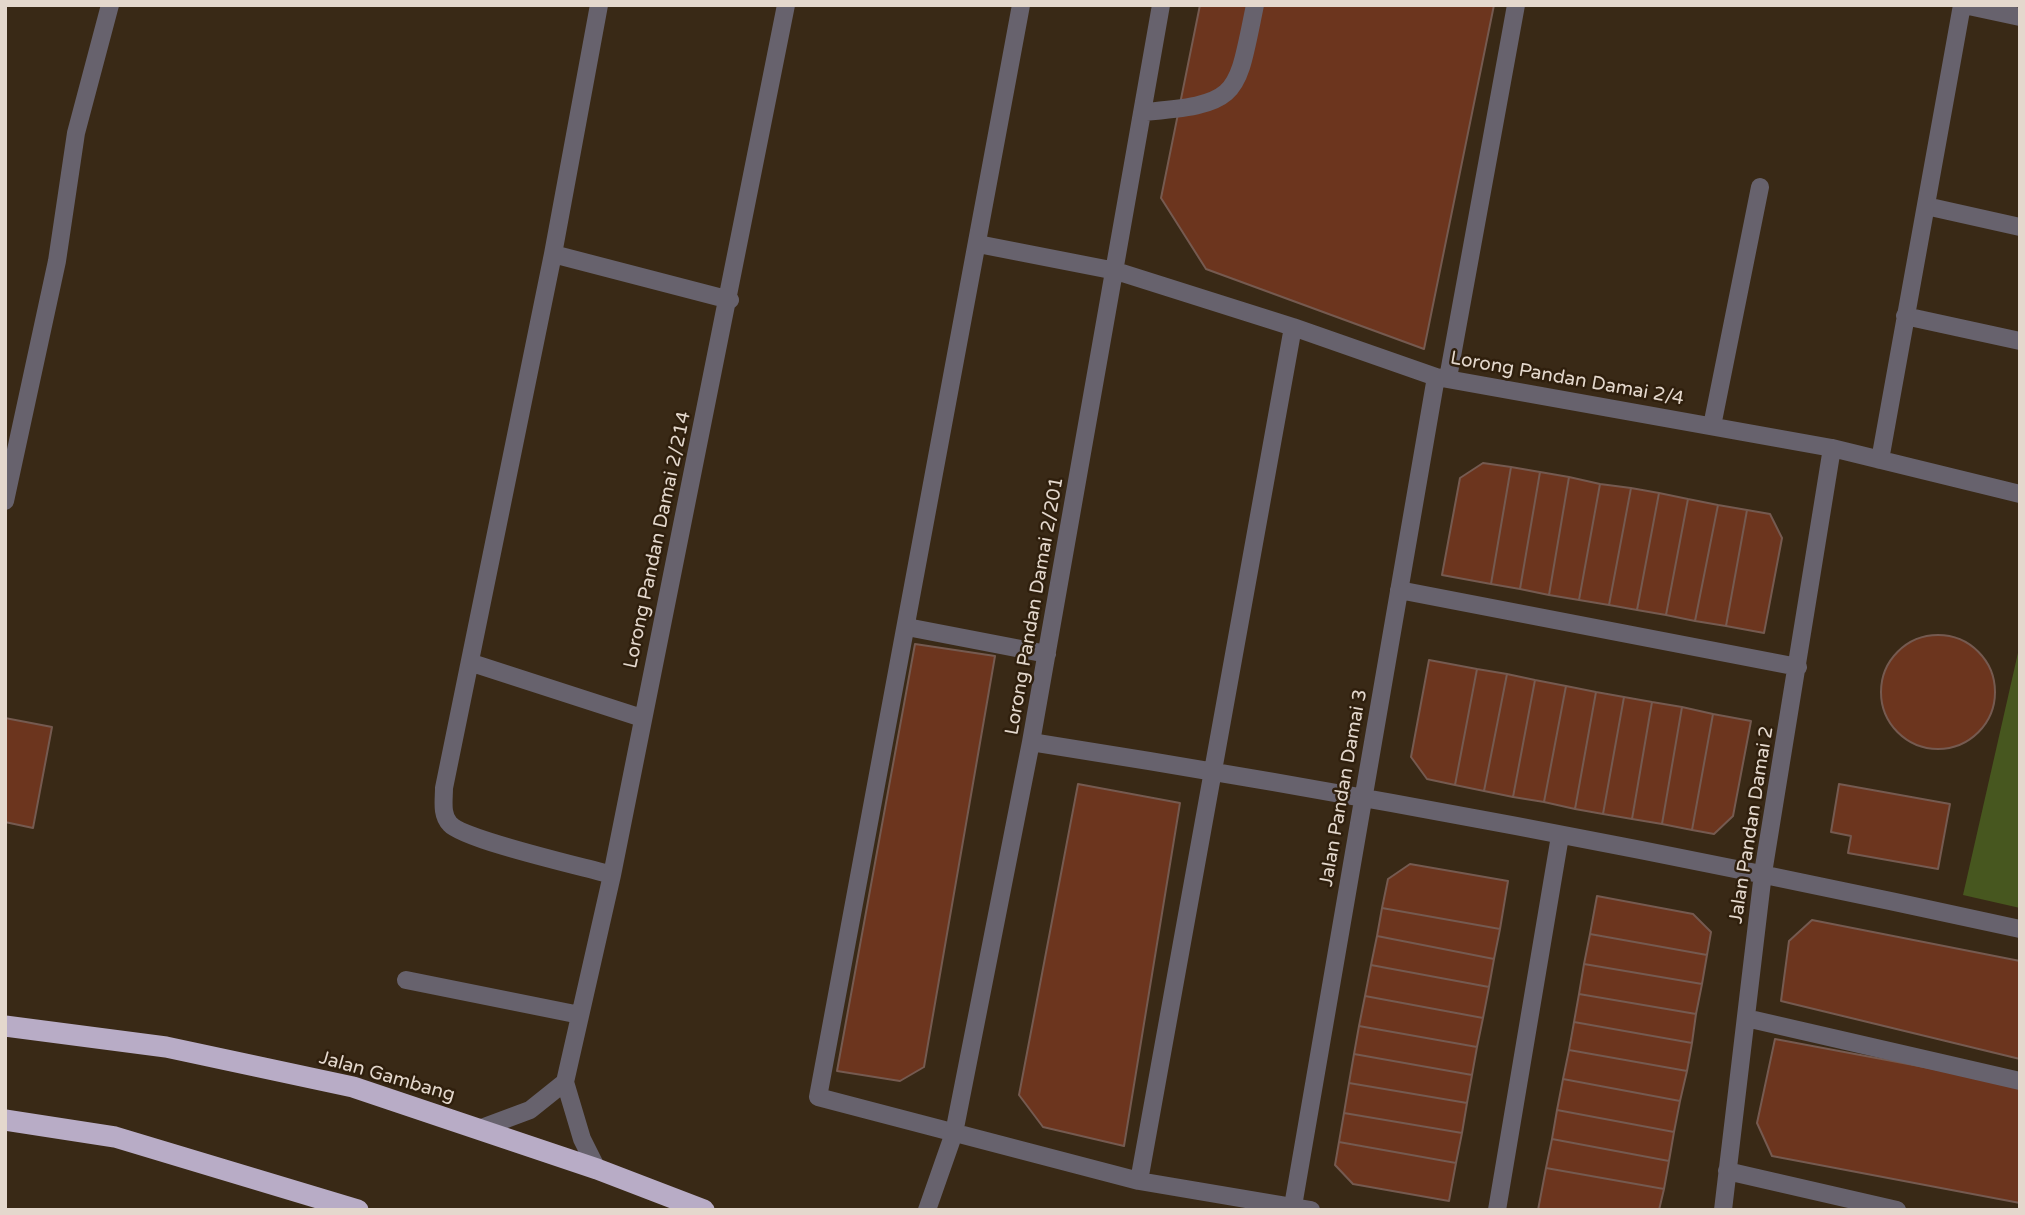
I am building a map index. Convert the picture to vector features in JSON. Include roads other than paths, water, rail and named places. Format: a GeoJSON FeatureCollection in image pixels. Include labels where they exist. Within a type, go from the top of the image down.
{"type":"FeatureCollection","features":[{"type":"Feature","properties":{"kind":"highway","name":"Jalan Gambang"},"geometry":{"type":"LineString","coordinates":[[5,1026],[166,1047],[353,1087],[597,1169],[704,1210]]}},
{"type":"Feature","properties":{"kind":"highway"},"geometry":{"type":"LineString","coordinates":[[5,1120],[115,1137],[358,1210]]}},
{"type":"Feature","properties":{"kind":"street"},"geometry":{"type":"LineString","coordinates":[[5,500],[57,261],[76,133],[110,5]]}},
{"type":"Feature","properties":{"kind":"street"},"geometry":{"type":"LineString","coordinates":[[599,5],[553,254],[444,788],[444,816],[451,826],[478,838],[612,875]]}},
{"type":"Feature","properties":{"kind":"street","name":"Lorong Pandan Damai 2/214"},"geometry":{"type":"LineString","coordinates":[[597,1169],[582,1139],[565,1082],[612,875],[642,718],[730,300],[786,5]]}},
{"type":"Feature","properties":{"kind":"street"},"geometry":{"type":"LineString","coordinates":[[1021,5],[818,1097],[1139,1181],[1311,1210]]}},
{"type":"Feature","properties":{"kind":"street","name":"Lorong Pandan Damai 2/201"},"geometry":{"type":"LineString","coordinates":[[927,1210],[954,1133],[1031,742],[1161,5]]}},
{"type":"Feature","properties":{"kind":"street"},"geometry":{"type":"LineString","coordinates":[[1143,112],[1193,108],[1220,99],[1240,78],[1255,5]]}},
{"type":"Feature","properties":{"kind":"street","name":"Jalan Pandan Damai 3"},"geometry":{"type":"LineString","coordinates":[[1293,1206],[1399,590],[1516,5]]}},
{"type":"Feature","properties":{"kind":"street"},"geometry":{"type":"LineString","coordinates":[[1880,460],[1963,5],[2020,17]]}},
{"type":"Feature","properties":{"kind":"street"},"geometry":{"type":"LineString","coordinates":[[1712,426],[1760,187]]}},
{"type":"Feature","properties":{"kind":"street"},"geometry":{"type":"LineString","coordinates":[[1926,206],[2020,227]]}},
{"type":"Feature","properties":{"kind":"street","name":"Lorong Pandan Damai 2/4"},"geometry":{"type":"LineString","coordinates":[[978,244],[1116,271],[1442,377],[1832,448],[2020,494]]}},
{"type":"Feature","properties":{"kind":"street"},"geometry":{"type":"LineString","coordinates":[[553,254],[730,300]]}},
{"type":"Feature","properties":{"kind":"street"},"geometry":{"type":"LineString","coordinates":[[1905,316],[2020,341]]}},
{"type":"Feature","properties":{"kind":"street"},"geometry":{"type":"LineString","coordinates":[[1139,1181],[1293,327]]}},
{"type":"Feature","properties":{"kind":"street","name":"Jalan Pandan Damai 2"},"geometry":{"type":"LineString","coordinates":[[1723,1210],[1763,873],[1832,448]]}},
{"type":"Feature","properties":{"kind":"street"},"geometry":{"type":"LineString","coordinates":[[1399,590],[1798,667]]}},
{"type":"Feature","properties":{"kind":"street"},"geometry":{"type":"LineString","coordinates":[[906,627],[1047,654]]}},
{"type":"Feature","properties":{"kind":"street"},"geometry":{"type":"LineString","coordinates":[[471,663],[642,718]]}},
{"type":"Feature","properties":{"kind":"street"},"geometry":{"type":"LineString","coordinates":[[1031,742],[1211,771],[1763,873],[2020,929]]}},
{"type":"Feature","properties":{"kind":"street"},"geometry":{"type":"LineString","coordinates":[[1497,1210],[1560,836]]}},
{"type":"Feature","properties":{"kind":"street"},"geometry":{"type":"LineString","coordinates":[[406,981],[580,1015]]}},
{"type":"Feature","properties":{"kind":"street"},"geometry":{"type":"LineString","coordinates":[[1746,1018],[2020,1081]]}},
{"type":"Feature","properties":{"kind":"street"},"geometry":{"type":"LineString","coordinates":[[479,1129],[530,1110],[565,1082]]}},
{"type":"Feature","properties":{"kind":"street"},"geometry":{"type":"LineString","coordinates":[[1727,1171],[1897,1210]]}}]}
